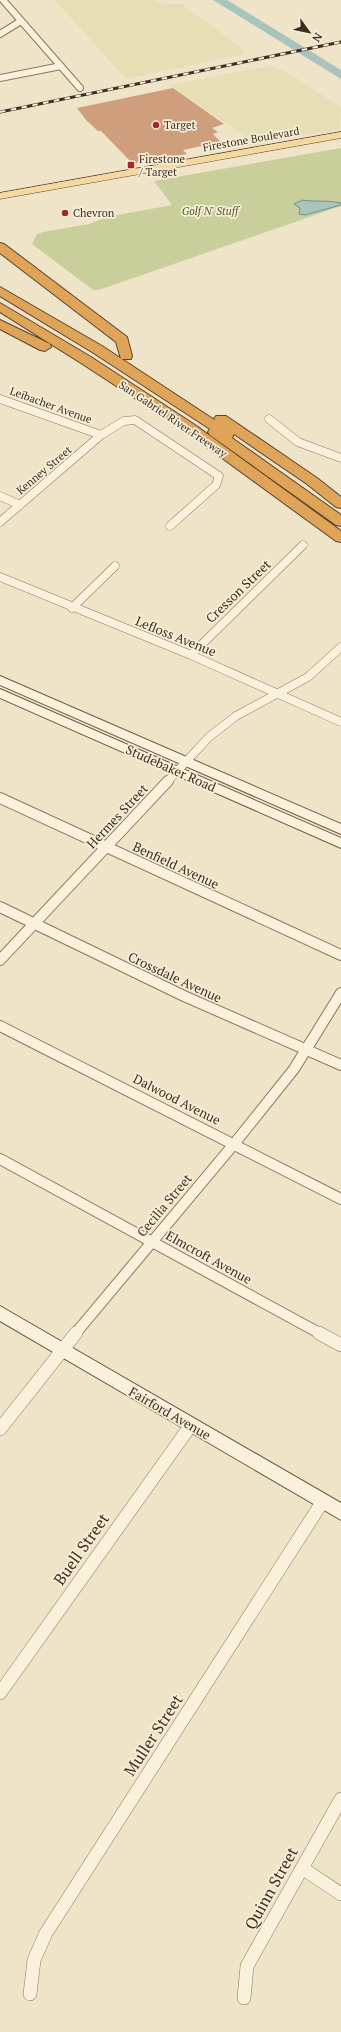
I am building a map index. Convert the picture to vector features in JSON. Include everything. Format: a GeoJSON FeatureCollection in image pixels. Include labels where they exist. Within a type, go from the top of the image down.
{"type":"FeatureCollection","features":[{"type":"Feature","properties":{"kind":"highway"},"geometry":{"type":"LineString","coordinates":[[0,247],[66,299],[122,340],[126,356]]}},
{"type":"Feature","properties":{"kind":"highway"},"geometry":{"type":"LineString","coordinates":[[0,281],[126,356],[293,468],[341,504]]}},
{"type":"Feature","properties":{"kind":"highway"},"geometry":{"type":"LineString","coordinates":[[0,291],[97,349],[196,412],[341,516]]}},
{"type":"Feature","properties":{"kind":"highway"},"geometry":{"type":"LineString","coordinates":[[0,295],[92,350],[175,404],[268,468],[341,522]]}},
{"type":"Feature","properties":{"kind":"highway","name":"San Gabriel River Freeway"},"geometry":{"type":"LineString","coordinates":[[0,307],[86,360],[190,428],[341,538]]}},
{"type":"Feature","properties":{"kind":"highway"},"geometry":{"type":"LineString","coordinates":[[0,324],[36,342],[190,428]]}},
{"type":"Feature","properties":{"kind":"main road","name":"Firestone Boulevard"},"geometry":{"type":"LineString","coordinates":[[0,196],[341,135]]}},
{"type":"Feature","properties":{"kind":"main road","name":"Firestone Boulevard"},"geometry":{"type":"LineString","coordinates":[[0,204],[341,143]]}},
{"type":"Feature","properties":{"kind":"main road"},"geometry":{"type":"LineString","coordinates":[[191,170],[192,166],[195,165],[237,157],[247,153]]}},
{"type":"Feature","properties":{"kind":"main road","name":"Studebaker Road"},"geometry":{"type":"LineString","coordinates":[[0,680],[341,829]]}},
{"type":"Feature","properties":{"kind":"main road","name":"Studebaker Road"},"geometry":{"type":"LineString","coordinates":[[0,693],[341,843]]}},
{"type":"Feature","properties":{"kind":"main road","name":"Fairford Avenue"},"geometry":{"type":"LineString","coordinates":[[0,1312],[62,1350],[341,1512]]}},
{"type":"Feature","properties":{"kind":"street"},"geometry":{"type":"LineString","coordinates":[[3,0],[80,88]]}},
{"type":"Feature","properties":{"kind":"street"},"geometry":{"type":"LineString","coordinates":[[0,34],[21,21]]}},
{"type":"Feature","properties":{"kind":"street"},"geometry":{"type":"LineString","coordinates":[[0,78],[61,66]]}},
{"type":"Feature","properties":{"kind":"street","name":"Leibacher Avenue"},"geometry":{"type":"LineString","coordinates":[[0,398],[101,435],[124,421],[136,420],[219,476],[216,485],[170,526]]}},
{"type":"Feature","properties":{"kind":"street"},"geometry":{"type":"LineString","coordinates":[[269,419],[298,442],[341,458]]}},
{"type":"Feature","properties":{"kind":"street","name":"Kenney Street"},"geometry":{"type":"LineString","coordinates":[[0,522],[101,435]]}},
{"type":"Feature","properties":{"kind":"street"},"geometry":{"type":"LineString","coordinates":[[0,496],[20,504]]}},
{"type":"Feature","properties":{"kind":"street","name":"Cresson Street"},"geometry":{"type":"LineString","coordinates":[[191,655],[303,545]]}},
{"type":"Feature","properties":{"kind":"street"},"geometry":{"type":"LineString","coordinates":[[72,608],[115,566]]}},
{"type":"Feature","properties":{"kind":"street","name":"Lefloss Avenue"},"geometry":{"type":"LineString","coordinates":[[0,578],[191,655],[341,722]]}},
{"type":"Feature","properties":{"kind":"street","name":"Hermes Street"},"geometry":{"type":"LineString","coordinates":[[0,960],[209,738],[236,716],[308,677],[341,647]]}},
{"type":"Feature","properties":{"kind":"street","name":"Benfield Avenue"},"geometry":{"type":"LineString","coordinates":[[0,798],[341,955]]}},
{"type":"Feature","properties":{"kind":"street","name":"Crossdale Avenue"},"geometry":{"type":"LineString","coordinates":[[0,907],[184,996],[341,1066]]}},
{"type":"Feature","properties":{"kind":"street","name":"Cecilia Street"},"geometry":{"type":"LineString","coordinates":[[0,1429],[62,1350],[234,1144],[294,1069],[341,994]]}},
{"type":"Feature","properties":{"kind":"street","name":"Dalwood Avenue"},"geometry":{"type":"LineString","coordinates":[[0,1026],[341,1199]]}},
{"type":"Feature","properties":{"kind":"street","name":"Elmcroft Avenue"},"geometry":{"type":"LineString","coordinates":[[0,1159],[341,1345]]}},
{"type":"Feature","properties":{"kind":"street","name":"Buell Street"},"geometry":{"type":"LineString","coordinates":[[0,1693],[191,1425]]}},
{"type":"Feature","properties":{"kind":"street","name":"Muller Street"},"geometry":{"type":"LineString","coordinates":[[30,1994],[34,1960],[46,1932],[322,1501]]}},
{"type":"Feature","properties":{"kind":"street","name":"Quinn Street"},"geometry":{"type":"LineString","coordinates":[[244,1998],[247,1966],[341,1799]]}},
{"type":"Feature","properties":{"kind":"street"},"geometry":{"type":"LineString","coordinates":[[302,1868],[341,1894]]}},
{"type":"Feature","properties":{"kind":"shaded area"},"geometry":{"type":"Polygon","coordinates":[[[55,0],[154,0],[165,4],[181,4],[241,47],[244,54],[126,79],[55,0]]]}},
{"type":"Feature","properties":{"kind":"shaded area"},"geometry":{"type":"Polygon","coordinates":[[[269,66],[287,72],[341,107],[340,129],[249,146],[245,136],[169,85],[269,66]]]}},
{"type":"Feature","properties":{"kind":"green space","name":"Golf N' Stuff"},"geometry":{"type":"Polygon","coordinates":[[[341,148],[341,206],[99,290],[93,290],[32,244],[37,234],[43,232],[89,224],[107,217],[172,205],[154,181],[341,148]]]}},
{"type":"Feature","properties":{"kind":"water"},"geometry":{"type":"Polygon","coordinates":[[[302,200],[336,202],[341,203],[341,205],[305,215],[299,214],[300,208],[294,204],[302,200]]]}},
{"type":"Feature","properties":{"kind":"building","name":"Target"},"geometry":{"type":"Polygon","coordinates":[[[173,88],[224,124],[212,128],[218,132],[213,134],[221,142],[183,150],[187,154],[133,164],[101,131],[98,131],[86,120],[77,108],[173,88]]]}},
{"type":"Feature","properties":{"kind":"waterway"},"geometry":{"type":"LineString","coordinates":[[219,0],[341,75]]}},
{"type":"Feature","properties":{"kind":"railway"},"geometry":{"type":"LineString","coordinates":[[0,112],[341,42]]}},
{"type":"Feature","properties":{"kind":"place","name":"Target"},"geometry":{"type":"Point","coordinates":[156,125]}},
{"type":"Feature","properties":{"kind":"place","name":"Firestone / Target"},"geometry":{"type":"Point","coordinates":[131,165]}},
{"type":"Feature","properties":{"kind":"place","name":"Chevron"},"geometry":{"type":"Point","coordinates":[65,213]}}]}
